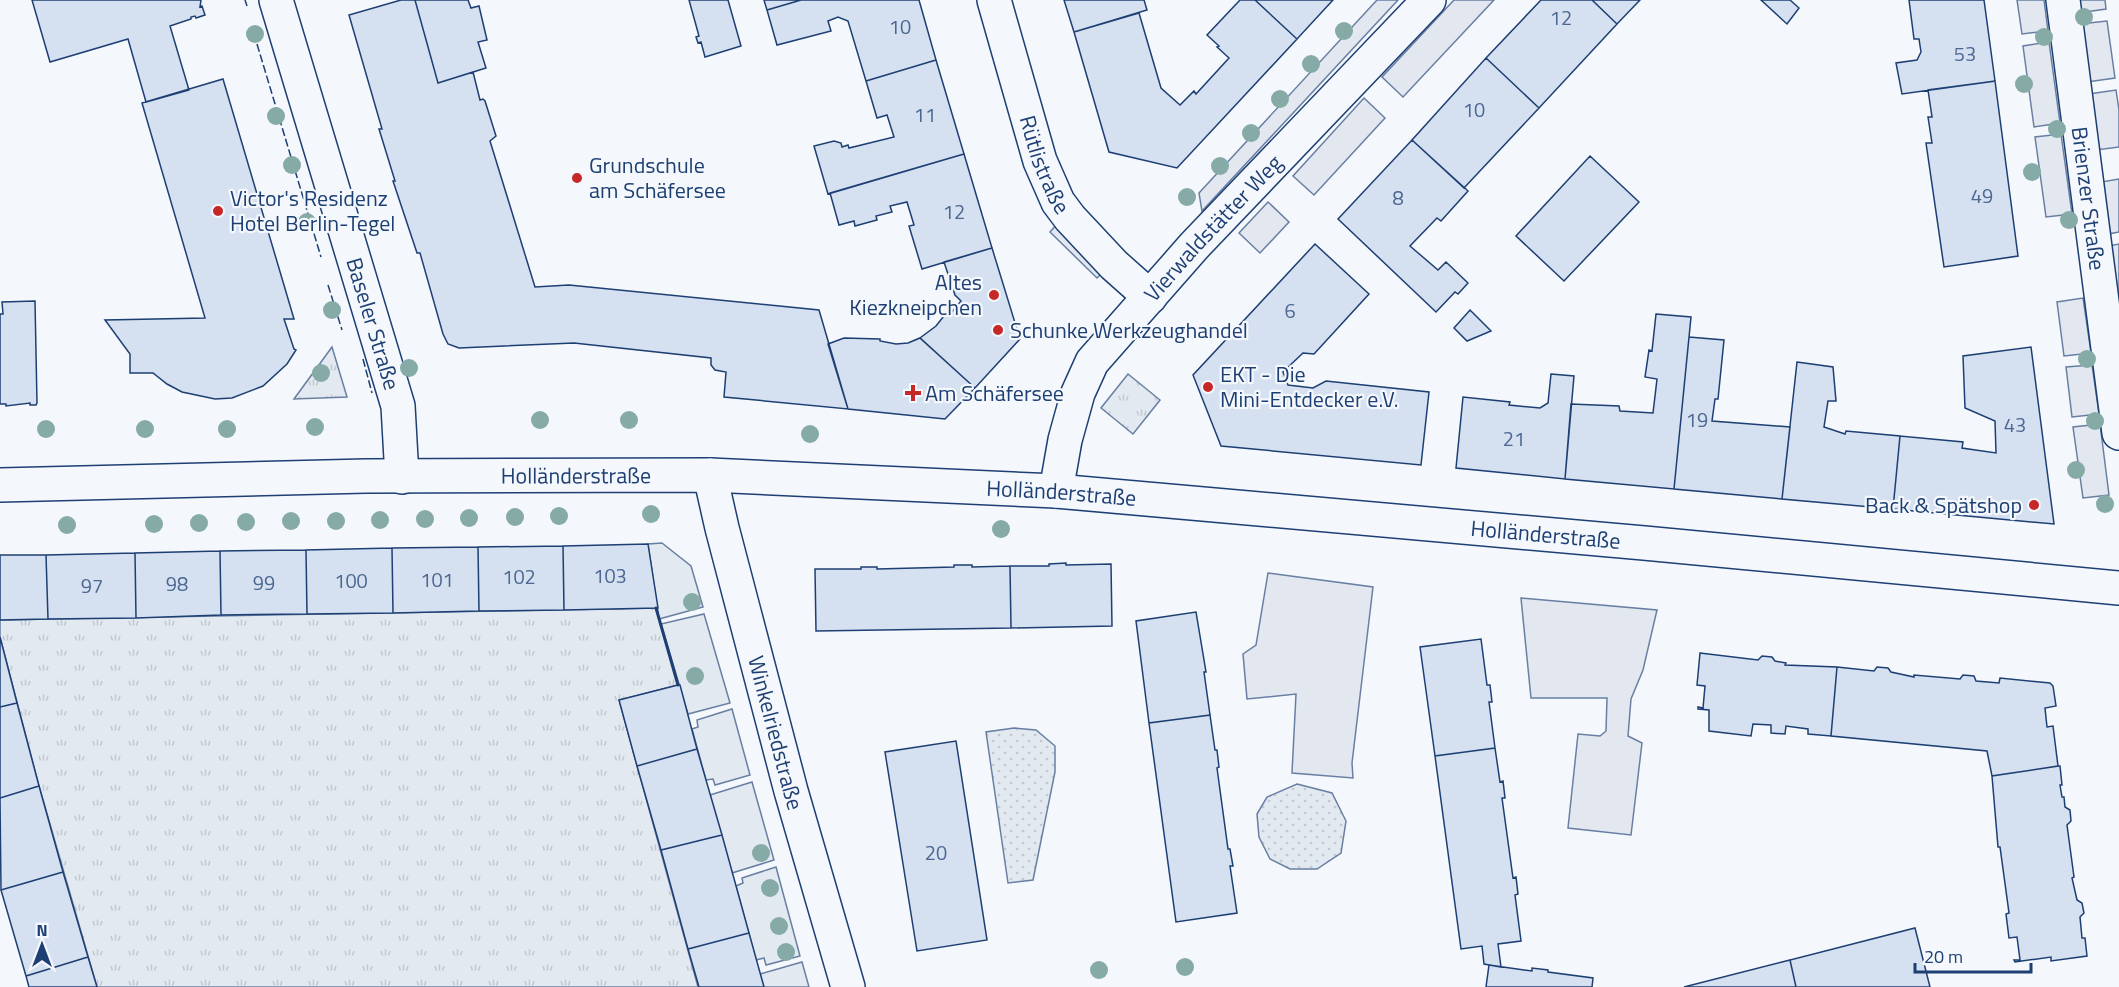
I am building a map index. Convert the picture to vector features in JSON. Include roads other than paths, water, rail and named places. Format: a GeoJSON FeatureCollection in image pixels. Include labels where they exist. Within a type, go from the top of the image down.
{"type":"FeatureCollection","features":[{"type":"Feature","properties":{"kind":"street","name":"Baseler Straße"},"geometry":{"type":"LineString","coordinates":[[276,0],[398,406],[402,477]]}},
{"type":"Feature","properties":{"kind":"street","name":"Rütlistraße"},"geometry":{"type":"LineString","coordinates":[[994,0],[1040,161],[1058,202],[1114,265],[1150,297]]}},
{"type":"Feature","properties":{"kind":"street","name":"Vierwaldstätter Weg"},"geometry":{"type":"LineString","coordinates":[[1056,491],[1078,393],[1092,362],[1194,246],[1429,0]]}},
{"type":"Feature","properties":{"kind":"street","name":"Brienzer Straße"},"geometry":{"type":"LineString","coordinates":[[2063,0],[2119,433]]}},
{"type":"Feature","properties":{"kind":"street","name":"Holländerstraße"},"geometry":{"type":"LineString","coordinates":[[0,485],[555,474],[710,475],[1056,491],[2119,588]]}},
{"type":"Feature","properties":{"kind":"street","name":"Winkelriedstraße"},"geometry":{"type":"LineString","coordinates":[[710,475],[785,768],[848,987]]}},
{"type":"Feature","properties":{"kind":"place","name":"Grundschule am Schäfersee"},"geometry":{"type":"Point","coordinates":[577,178]}},
{"type":"Feature","properties":{"kind":"place","name":"Victor's Residenz Hotel Berlin-Tegel"},"geometry":{"type":"Point","coordinates":[218,211]}},
{"type":"Feature","properties":{"kind":"place","name":"Altes Kiezkneipchen"},"geometry":{"type":"Point","coordinates":[994,295]}},
{"type":"Feature","properties":{"kind":"place","name":"Schunke Werkzeughandel"},"geometry":{"type":"Point","coordinates":[998,330]}},
{"type":"Feature","properties":{"kind":"place","name":"EKT - Die Mini-Entdecker e.V."},"geometry":{"type":"Point","coordinates":[1208,387]}},
{"type":"Feature","properties":{"kind":"place","name":"Am Schäfersee"},"geometry":{"type":"Point","coordinates":[913,393]}},
{"type":"Feature","properties":{"kind":"place","name":"Back & Spätshop"},"geometry":{"type":"Point","coordinates":[2034,505]}}]}
